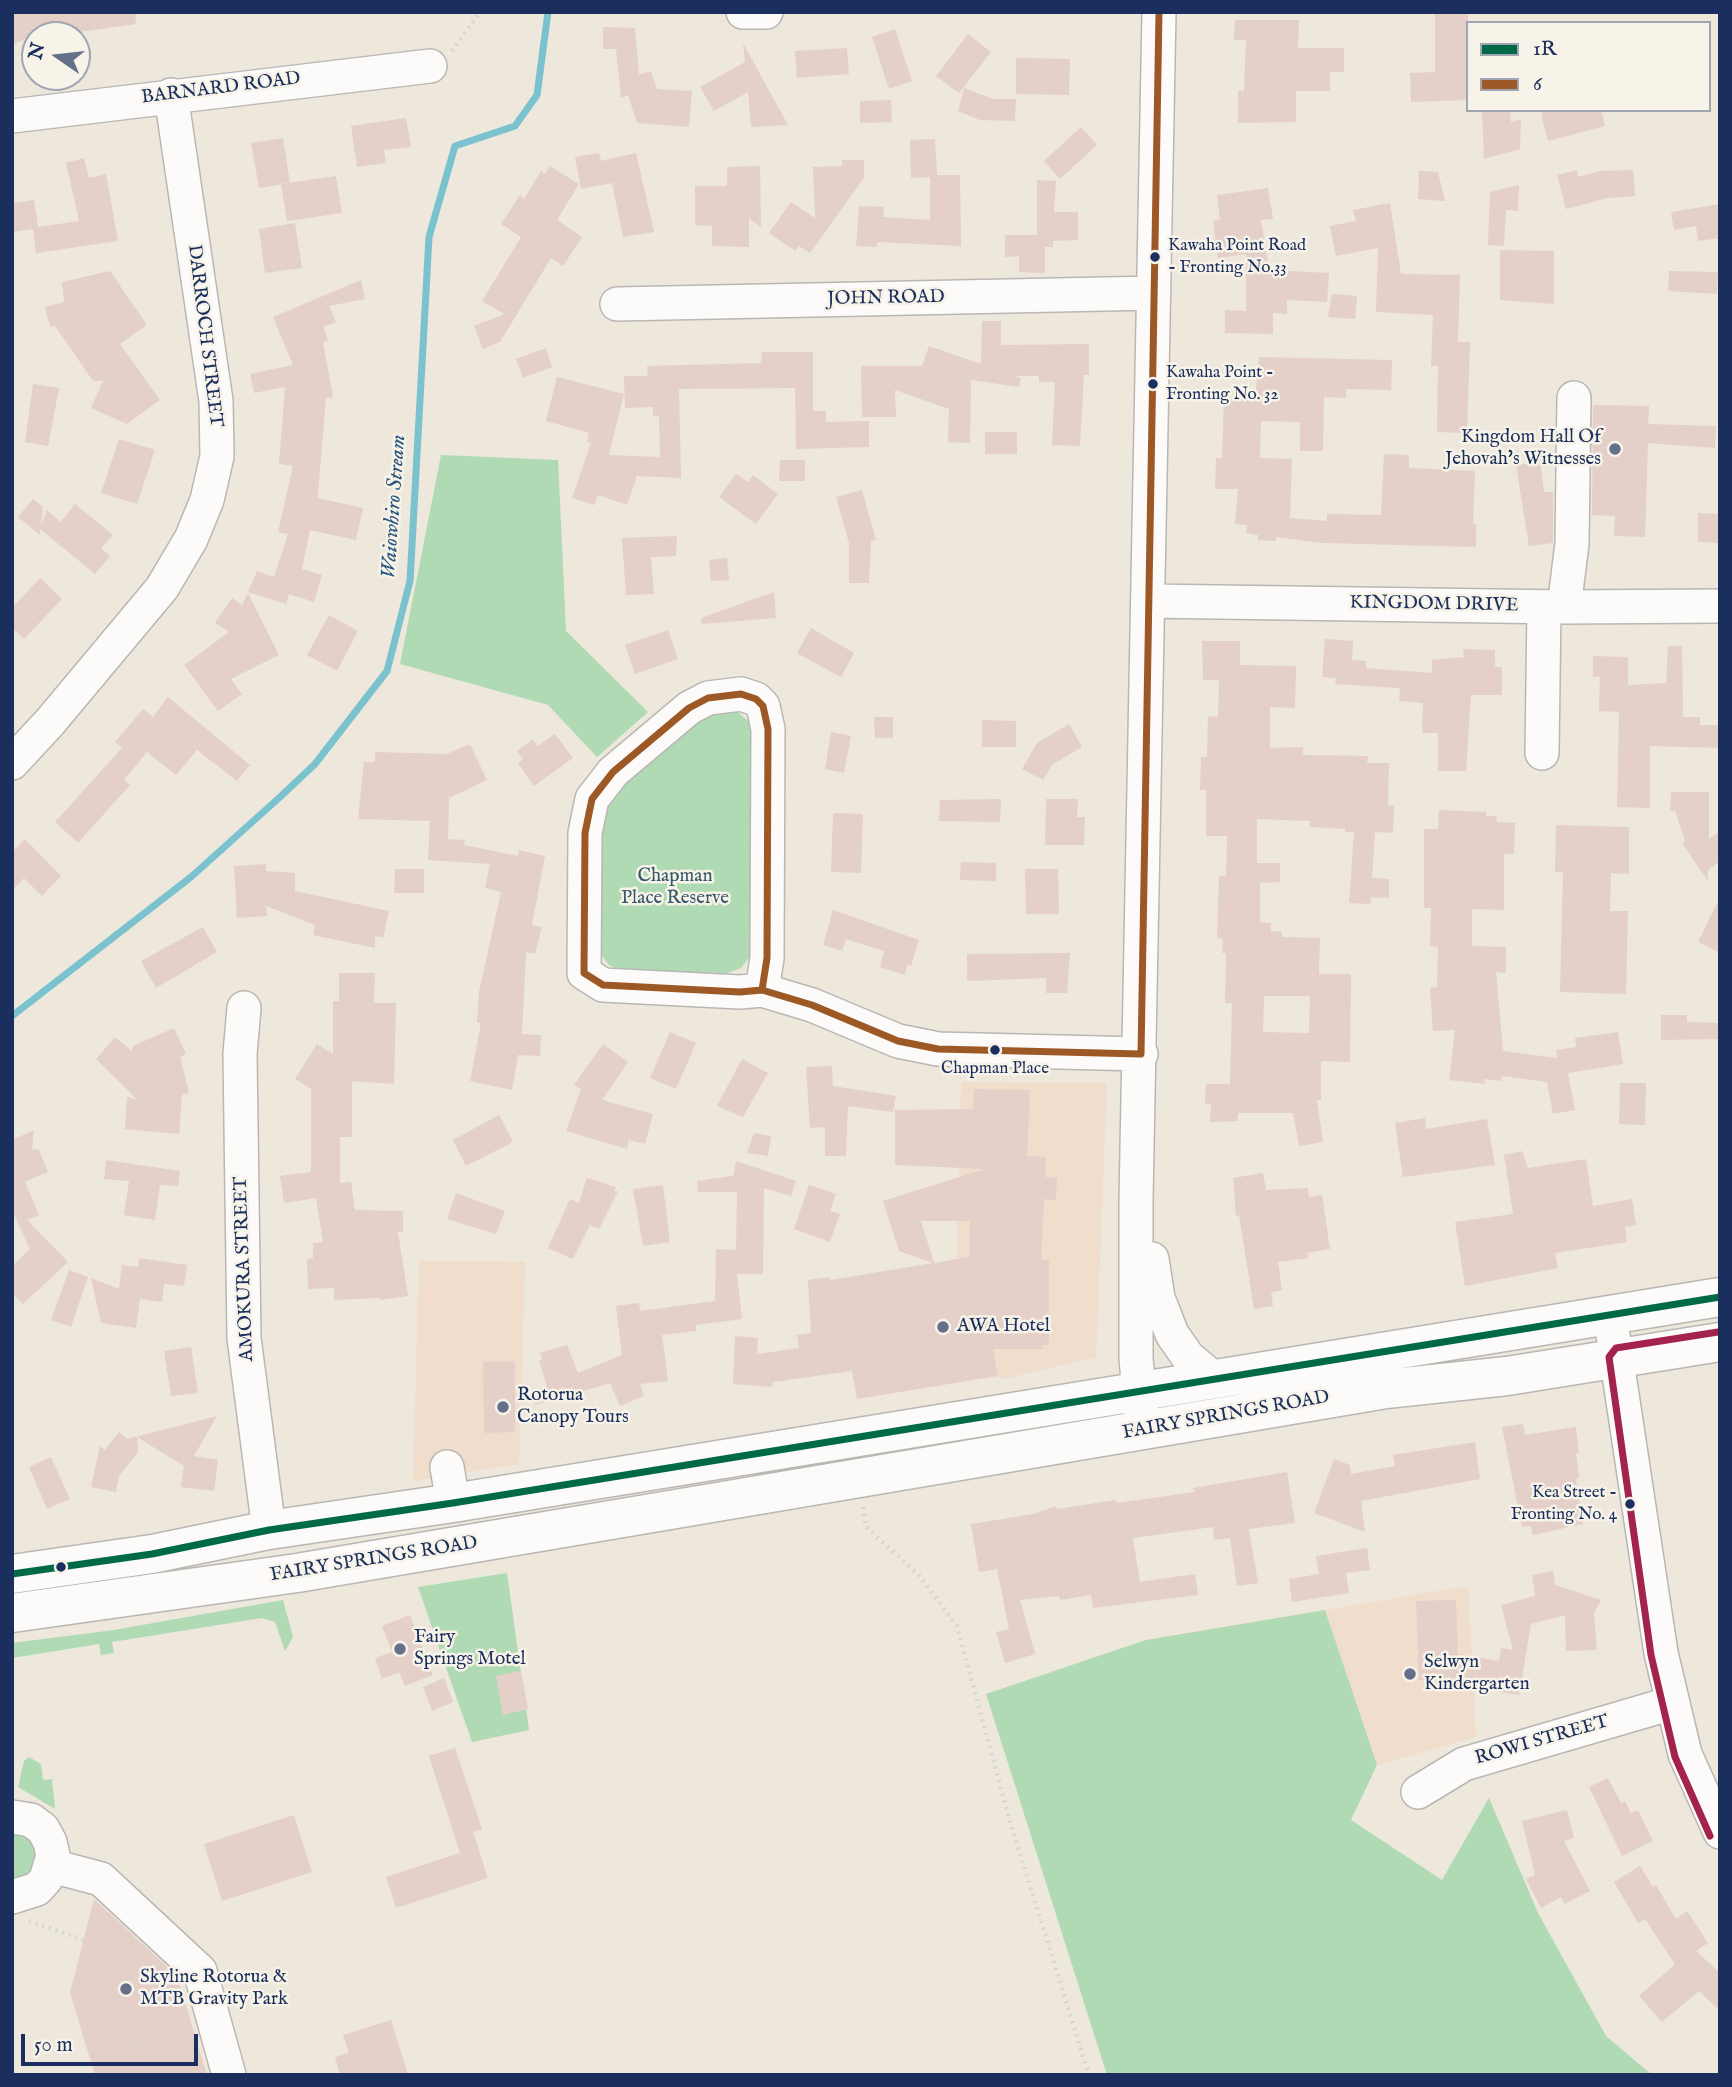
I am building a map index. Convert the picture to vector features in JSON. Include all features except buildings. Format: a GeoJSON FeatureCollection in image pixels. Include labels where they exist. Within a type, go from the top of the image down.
{"type":"FeatureCollection","features":[{"type":"Feature","properties":{"kind":"highway","name":"FAIRY SPRINGS ROAD"},"geometry":{"type":"LineString","coordinates":[[12,1574],[152,1554],[269,1530],[450,1485],[711,1460],[1720,1297]]}},
{"type":"Feature","properties":{"kind":"highway","name":"FAIRY SPRINGS ROAD"},"geometry":{"type":"LineString","coordinates":[[12,1613],[297,1573],[1386,1389],[1507,1376],[1720,1342]]}},
{"type":"Feature","properties":{"kind":"highway"},"geometry":{"type":"LineString","coordinates":[[711,1460],[728,1479],[734,1500]]}},
{"type":"Feature","properties":{"kind":"highway"},"geometry":{"type":"LineString","coordinates":[[269,1530],[274,1549],[287,1554],[421,1534],[484,1542]]}},
{"type":"Feature","properties":{"kind":"street"},"geometry":{"type":"LineString","coordinates":[[743,12],[766,12]]}},
{"type":"Feature","properties":{"kind":"street"},"geometry":{"type":"LineString","coordinates":[[1143,1430],[1138,1390],[1136,1200],[1141,1054],[1159,12]]}},
{"type":"Feature","properties":{"kind":"street","name":"BARNARD ROAD"},"geometry":{"type":"LineString","coordinates":[[12,116],[430,66]]}},
{"type":"Feature","properties":{"kind":"street","name":"DARROCH STREET"},"geometry":{"type":"LineString","coordinates":[[12,762],[50,722],[162,588],[191,538],[207,500],[217,456],[216,401],[172,95]]}},
{"type":"Feature","properties":{"kind":"street","name":"JOHN ROAD"},"geometry":{"type":"LineString","coordinates":[[617,304],[1154,293]]}},
{"type":"Feature","properties":{"kind":"street"},"geometry":{"type":"LineString","coordinates":[[1542,752],[1554,607],[1572,544],[1574,398]]}},
{"type":"Feature","properties":{"kind":"street","name":"KINGDOM DRIVE"},"geometry":{"type":"LineString","coordinates":[[1148,601],[1554,607],[1720,606]]}},
{"type":"Feature","properties":{"kind":"street"},"geometry":{"type":"LineString","coordinates":[[762,990],[766,958],[768,729],[762,706],[756,699],[741,694],[708,698],[689,708],[613,772],[592,799],[585,833],[584,973],[603,985],[740,992],[762,990],[812,1005],[898,1041],[938,1049],[1141,1054]]}},
{"type":"Feature","properties":{"kind":"street","name":"AMOKURA STREET"},"geometry":{"type":"LineString","coordinates":[[244,1007],[240,1054],[244,1338],[269,1530]]}},
{"type":"Feature","properties":{"kind":"street"},"geometry":{"type":"LineString","coordinates":[[1136,1200],[1149,1236],[1158,1298],[1165,1320],[1188,1357],[1213,1378]]}},
{"type":"Feature","properties":{"kind":"street"},"geometry":{"type":"LineString","coordinates":[[1610,1315],[1619,1358],[1661,1653],[1685,1754],[1720,1832]]}},
{"type":"Feature","properties":{"kind":"street","name":"ROWI STREET"},"geometry":{"type":"LineString","coordinates":[[1418,1792],[1464,1763],[1672,1703]]}},
{"type":"Feature","properties":{"kind":"street"},"geometry":{"type":"LineString","coordinates":[[12,1817],[31,1820],[43,1829],[65,1869]]}},
{"type":"Feature","properties":{"kind":"street"},"geometry":{"type":"LineString","coordinates":[[15,1907],[46,1879],[65,1869],[101,1879],[200,1971],[229,2075]]}},
{"type":"Feature","properties":{"kind":"path"},"geometry":{"type":"LineString","coordinates":[[430,66],[437,70],[480,12]]}},
{"type":"Feature","properties":{"kind":"path"},"geometry":{"type":"LineString","coordinates":[[859,1479],[866,1527],[918,1574],[957,1626],[1009,1818],[1088,2075]]}},
{"type":"Feature","properties":{"kind":"path"},"geometry":{"type":"LineString","coordinates":[[15,1907],[84,1940]]}},
{"type":"Feature","properties":{"kind":"path"},"geometry":{"type":"LineString","coordinates":[[136,2075],[127,2045],[151,2038]]}},
{"type":"Feature","properties":{"kind":"shaded area"},"geometry":{"type":"Polygon","coordinates":[[[961,1082],[1107,1083],[1096,1357],[1004,1379],[998,1376],[977,1257],[957,1259],[961,1082]]]}},
{"type":"Feature","properties":{"kind":"shaded area"},"geometry":{"type":"Polygon","coordinates":[[[419,1261],[525,1262],[519,1464],[413,1481],[419,1261]]]}},
{"type":"Feature","properties":{"kind":"shaded area","name":"Selwyn Kindergarten"},"geometry":{"type":"Polygon","coordinates":[[[1468,1586],[1476,1737],[1377,1765],[1325,1610],[1468,1586]]]}},
{"type":"Feature","properties":{"kind":"green space"},"geometry":{"type":"Polygon","coordinates":[[[441,455],[558,460],[566,631],[648,712],[597,757],[548,705],[400,664],[441,455]]]}},
{"type":"Feature","properties":{"kind":"green space","name":"Chapman Place Reserve"},"geometry":{"type":"Polygon","coordinates":[[[724,708],[738,712],[749,722],[756,737],[752,954],[741,968],[727,973],[619,970],[609,965],[598,951],[599,831],[606,808],[617,792],[693,719],[724,708]]]}},
{"type":"Feature","properties":{"kind":"green space"},"geometry":{"type":"Polygon","coordinates":[[[507,1573],[529,1730],[472,1742],[418,1587],[507,1573]]]}},
{"type":"Feature","properties":{"kind":"green space"},"geometry":{"type":"Polygon","coordinates":[[[283,1600],[293,1637],[285,1651],[275,1622],[262,1618],[112,1642],[114,1653],[101,1655],[99,1644],[12,1658],[12,1643],[114,1630],[283,1600]]]}},
{"type":"Feature","properties":{"kind":"green space"},"geometry":{"type":"Polygon","coordinates":[[[1325,1610],[1377,1765],[1351,1820],[1442,1880],[1489,1798],[1538,1913],[1606,2036],[1652,2075],[1107,2075],[986,1694],[1146,1640],[1325,1610]]]}},
{"type":"Feature","properties":{"kind":"green space"},"geometry":{"type":"Polygon","coordinates":[[[29,1757],[41,1764],[43,1780],[52,1779],[55,1809],[18,1787],[24,1761],[29,1757]]]}},
{"type":"Feature","properties":{"kind":"green space"},"geometry":{"type":"Polygon","coordinates":[[[12,1832],[32,1841],[36,1854],[32,1871],[23,1879],[12,1881],[12,1832]]]}},
{"type":"Feature","properties":{"kind":"waterway","name":"Waiowhiro Stream"},"geometry":{"type":"LineString","coordinates":[[12,1016],[191,877],[280,797],[315,764],[387,671],[410,581],[429,237],[455,146],[515,126],[537,95],[548,12]]}},
{"type":"Feature","properties":{"kind":"transit line","name":"6"},"geometry":{"type":"LineString","coordinates":[[762,990],[812,1005],[898,1041],[938,1049],[1141,1054],[1159,12]]}},
{"type":"Feature","properties":{"kind":"transit line","name":"6"},"geometry":{"type":"LineString","coordinates":[[741,694],[756,699],[763,706],[768,729],[767,958],[762,990],[740,992],[603,985],[584,973],[585,833],[592,799],[613,772],[689,708],[708,698],[741,694]]}},
{"type":"Feature","properties":{"kind":"transit line","name":"1R"},"geometry":{"type":"LineString","coordinates":[[12,1574],[152,1554],[269,1530],[453,1503],[1720,1297]]}},
{"type":"Feature","properties":{"kind":"transit line"},"geometry":{"type":"LineString","coordinates":[[1710,1836],[1675,1757],[1651,1655],[1609,1357],[1616,1348],[1718,1332]]}},
{"type":"Feature","properties":{"kind":"place","name":"Kawaha Point Road - Fronting No.33"},"geometry":{"type":"Point","coordinates":[1155,257]}},
{"type":"Feature","properties":{"kind":"place","name":"Kawaha Point - Fronting No. 32"},"geometry":{"type":"Point","coordinates":[1153,384]}},
{"type":"Feature","properties":{"kind":"place","name":"Kingdom Hall Of Jehovah's Witnesses"},"geometry":{"type":"Point","coordinates":[1615,449]}},
{"type":"Feature","properties":{"kind":"place","name":"Chapman Place"},"geometry":{"type":"Point","coordinates":[995,1050]}},
{"type":"Feature","properties":{"kind":"place","name":"AWA Hotel"},"geometry":{"type":"Point","coordinates":[943,1327]}},
{"type":"Feature","properties":{"kind":"place","name":"Rotorua Canopy Tours"},"geometry":{"type":"Point","coordinates":[503,1407]}},
{"type":"Feature","properties":{"kind":"place","name":"Kea Street - Fronting No. 4"},"geometry":{"type":"Point","coordinates":[1630,1504]}},
{"type":"Feature","properties":{"kind":"place","name":"Fairy Springs Motel"},"geometry":{"type":"Point","coordinates":[400,1649]}},
{"type":"Feature","properties":{"kind":"place","name":"Selwyn Kindergarten"},"geometry":{"type":"Point","coordinates":[1410,1674]}},
{"type":"Feature","properties":{"kind":"place","name":"Skyline Rotorua & MTB Gravity Park"},"geometry":{"type":"Point","coordinates":[126,1989]}}]}
